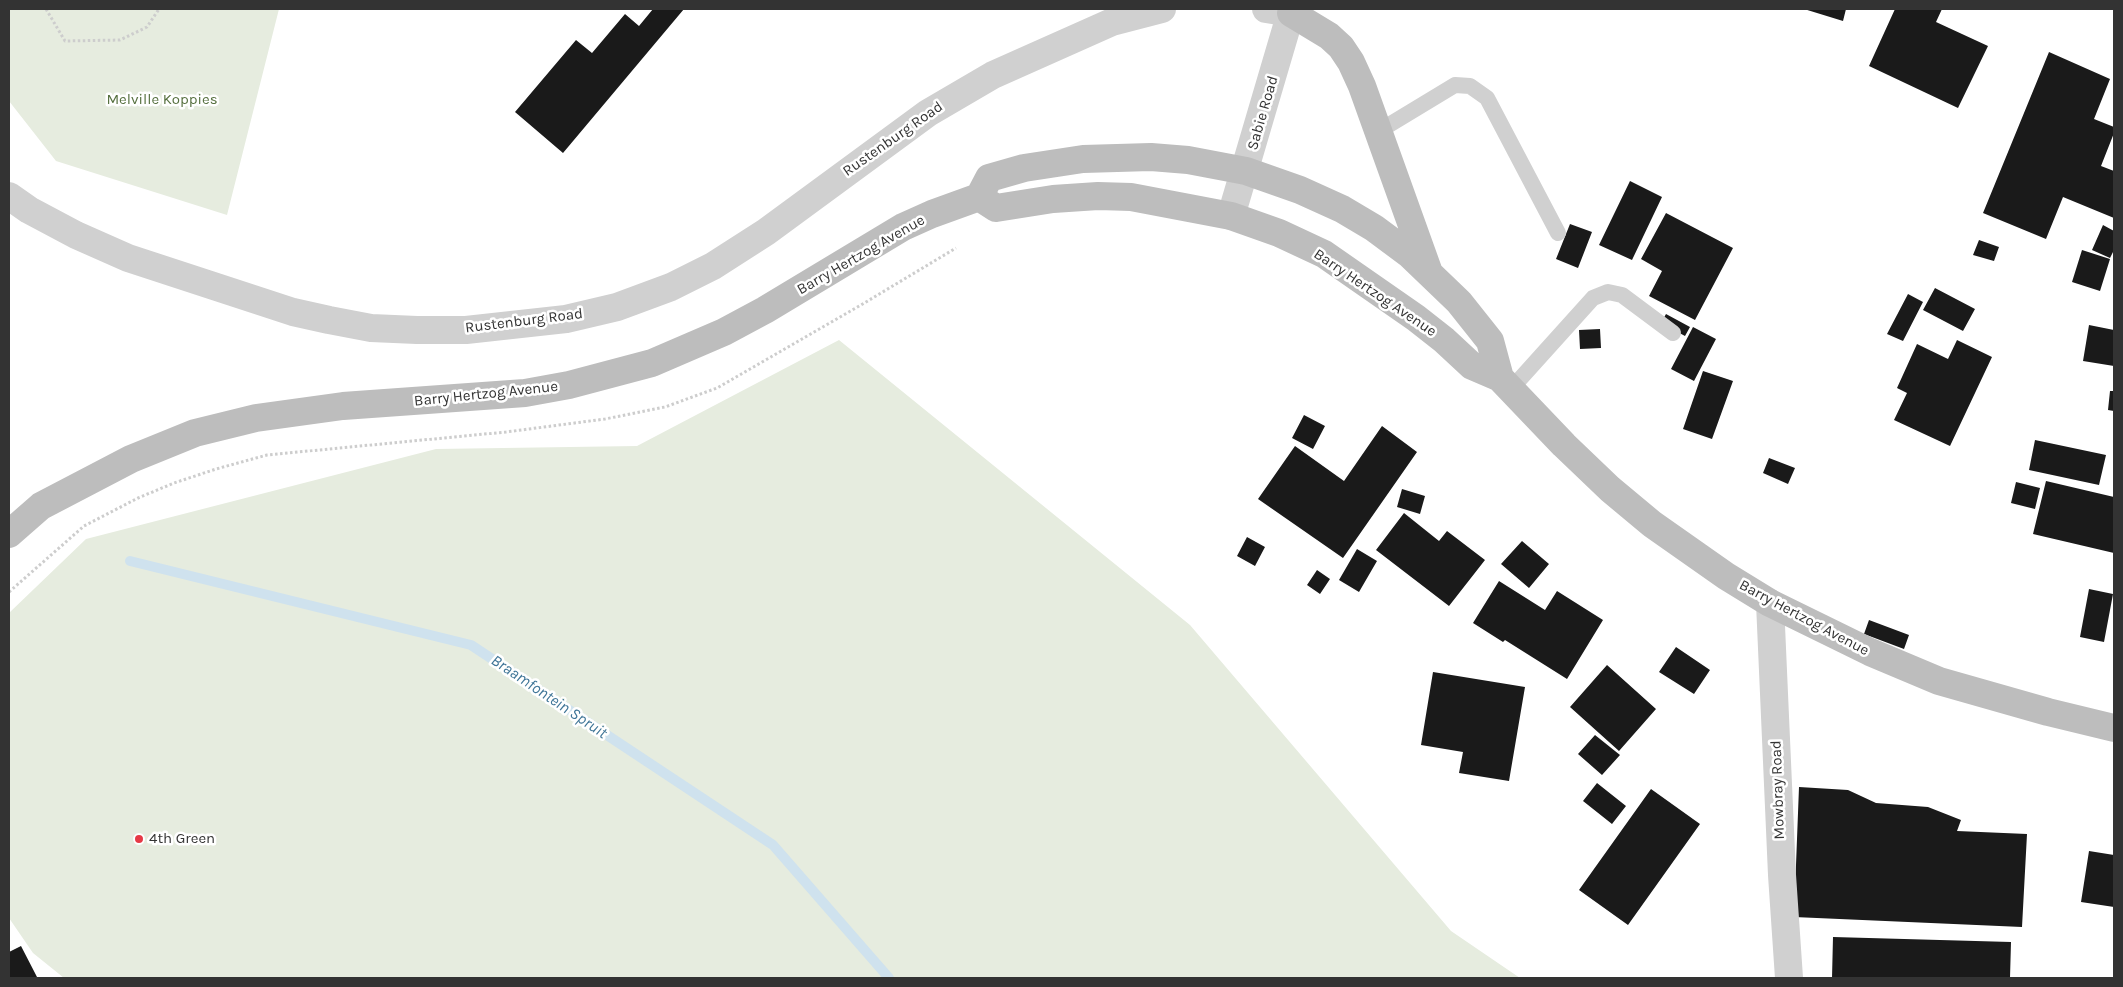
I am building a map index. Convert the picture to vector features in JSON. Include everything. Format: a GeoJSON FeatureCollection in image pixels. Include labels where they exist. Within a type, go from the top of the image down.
{"type":"FeatureCollection","features":[{"type":"Feature","properties":{"kind":"main road"},"geometry":{"type":"LineString","coordinates":[[1283,10],[1329,36],[1341,47],[1362,86],[1429,272]]}},
{"type":"Feature","properties":{"kind":"main road","name":"Barry Hertzog Avenue"},"geometry":{"type":"LineString","coordinates":[[9,534],[41,506],[131,459],[195,433],[256,418],[344,406],[525,393],[570,385],[652,363],[724,332],[765,310],[903,227],[979,197],[990,178],[1024,168],[1083,159],[1151,157],[1188,160],[1246,171],[1300,190],[1342,209],[1374,228],[1409,254],[1459,302],[1490,341],[1505,383]]}},
{"type":"Feature","properties":{"kind":"main road","name":"Barry Hertzog Avenue"},"geometry":{"type":"LineString","coordinates":[[979,197],[996,208],[1053,198],[1131,197],[1231,216],[1279,233],[1324,254],[1416,318],[1444,340],[1472,366],[1505,383],[1564,445],[1610,489],[1645,519],[1726,576],[1770,602],[1870,652],[1939,681],[2048,712],[2114,728]]}},
{"type":"Feature","properties":{"kind":"street","name":"Rustenburg Road"},"geometry":{"type":"LineString","coordinates":[[9,196],[29,210],[76,235],[128,258],[292,312],[371,328],[416,330],[466,330],[566,319],[617,306],[671,287],[713,266],[766,232],[928,113],[992,75],[1112,22],[1162,9]]}},
{"type":"Feature","properties":{"kind":"street","name":"Sabie Road"},"geometry":{"type":"LineString","coordinates":[[1231,216],[1246,171],[1283,10]]}},
{"type":"Feature","properties":{"kind":"street","name":"Mowbray Road"},"geometry":{"type":"LineString","coordinates":[[1770,602],[1781,866],[1789,978]]}},
{"type":"Feature","properties":{"kind":"lane"},"geometry":{"type":"LineString","coordinates":[[1378,131],[1455,85],[1470,86],[1487,98],[1558,233]]}},
{"type":"Feature","properties":{"kind":"lane"},"geometry":{"type":"LineString","coordinates":[[1505,383],[1593,298],[1608,292],[1622,295],[1673,333]]}},
{"type":"Feature","properties":{"kind":"path"},"geometry":{"type":"LineString","coordinates":[[46,9],[65,41],[120,40],[147,27],[159,9]]}},
{"type":"Feature","properties":{"kind":"green space","name":"Melville Koppies"},"geometry":{"type":"Polygon","coordinates":[[[9,9],[279,9],[227,215],[56,161],[9,101],[9,9]]]}},
{"type":"Feature","properties":{"kind":"green space"},"geometry":{"type":"Polygon","coordinates":[[[839,340],[1190,625],[1451,931],[1520,978],[64,978],[33,953],[9,918],[9,613],[86,539],[436,449],[637,446],[839,340]]]}},
{"type":"Feature","properties":{"kind":"building"},"geometry":{"type":"Polygon","coordinates":[[[653,9],[684,9],[563,153],[515,112],[576,40],[592,53],[625,14],[639,26],[653,9]]]}},
{"type":"Feature","properties":{"kind":"building"},"geometry":{"type":"Polygon","coordinates":[[[1804,9],[1846,9],[1843,21],[1804,9]]]}},
{"type":"Feature","properties":{"kind":"building"},"geometry":{"type":"Polygon","coordinates":[[[1895,9],[1942,9],[1936,22],[1988,46],[1958,108],[1869,66],[1895,9]]]}},
{"type":"Feature","properties":{"kind":"building"},"geometry":{"type":"Polygon","coordinates":[[[2049,52],[2110,79],[2094,119],[2114,127],[2114,133],[2101,166],[2114,171],[2114,218],[2063,197],[2046,239],[1983,213],[2049,52]]]}},
{"type":"Feature","properties":{"kind":"building"},"geometry":{"type":"Polygon","coordinates":[[[1630,181],[1662,197],[1632,260],[1599,245],[1630,181]]]}},
{"type":"Feature","properties":{"kind":"building"},"geometry":{"type":"Polygon","coordinates":[[[1666,213],[1733,248],[1695,320],[1649,296],[1662,271],[1641,259],[1666,213]]]}},
{"type":"Feature","properties":{"kind":"building"},"geometry":{"type":"Polygon","coordinates":[[[1570,224],[1592,232],[1578,268],[1556,259],[1570,224]]]}},
{"type":"Feature","properties":{"kind":"building"},"geometry":{"type":"Polygon","coordinates":[[[2103,225],[2114,231],[2114,250],[2110,258],[2092,250],[2103,225]]]}},
{"type":"Feature","properties":{"kind":"building"},"geometry":{"type":"Polygon","coordinates":[[[1979,240],[1999,247],[1994,261],[1973,255],[1979,240]]]}},
{"type":"Feature","properties":{"kind":"building"},"geometry":{"type":"Polygon","coordinates":[[[2082,250],[2110,259],[2100,291],[2072,282],[2082,250]]]}},
{"type":"Feature","properties":{"kind":"building"},"geometry":{"type":"Polygon","coordinates":[[[1935,288],[1975,309],[1963,331],[1923,310],[1935,288]]]}},
{"type":"Feature","properties":{"kind":"building"},"geometry":{"type":"Polygon","coordinates":[[[1908,294],[1923,302],[1903,341],[1887,334],[1908,294]]]}},
{"type":"Feature","properties":{"kind":"building"},"geometry":{"type":"Polygon","coordinates":[[[1666,314],[1690,327],[1685,336],[1661,323],[1666,314]]]}},
{"type":"Feature","properties":{"kind":"building"},"geometry":{"type":"Polygon","coordinates":[[[2089,325],[2114,330],[2114,366],[2083,361],[2089,325]]]}},
{"type":"Feature","properties":{"kind":"building"},"geometry":{"type":"Polygon","coordinates":[[[1693,327],[1716,339],[1694,381],[1671,369],[1693,327]]]}},
{"type":"Feature","properties":{"kind":"building"},"geometry":{"type":"Polygon","coordinates":[[[1600,329],[1601,348],[1580,349],[1579,330],[1600,329]]]}},
{"type":"Feature","properties":{"kind":"building"},"geometry":{"type":"Polygon","coordinates":[[[1957,340],[1992,357],[1950,446],[1894,420],[1907,393],[1897,388],[1917,344],[1948,359],[1957,340]]]}},
{"type":"Feature","properties":{"kind":"building"},"geometry":{"type":"Polygon","coordinates":[[[1703,371],[1733,381],[1712,439],[1683,429],[1703,371]]]}},
{"type":"Feature","properties":{"kind":"building"},"geometry":{"type":"Polygon","coordinates":[[[2110,391],[2114,391],[2114,411],[2108,410],[2110,391]]]}},
{"type":"Feature","properties":{"kind":"building"},"geometry":{"type":"Polygon","coordinates":[[[1304,415],[1325,426],[1313,449],[1292,438],[1304,415]]]}},
{"type":"Feature","properties":{"kind":"building"},"geometry":{"type":"Polygon","coordinates":[[[1382,426],[1417,452],[1343,558],[1258,499],[1295,446],[1344,481],[1382,426]]]}},
{"type":"Feature","properties":{"kind":"building"},"geometry":{"type":"Polygon","coordinates":[[[2035,440],[2106,455],[2099,485],[2029,470],[2035,440]]]}},
{"type":"Feature","properties":{"kind":"building"},"geometry":{"type":"Polygon","coordinates":[[[1769,458],[1795,468],[1788,484],[1763,473],[1769,458]]]}},
{"type":"Feature","properties":{"kind":"building"},"geometry":{"type":"Polygon","coordinates":[[[2046,481],[2114,497],[2114,553],[2033,534],[2046,481]]]}},
{"type":"Feature","properties":{"kind":"building"},"geometry":{"type":"Polygon","coordinates":[[[2016,482],[2040,488],[2035,509],[2011,503],[2016,482]]]}},
{"type":"Feature","properties":{"kind":"building"},"geometry":{"type":"Polygon","coordinates":[[[1402,489],[1425,496],[1420,514],[1397,507],[1402,489]]]}},
{"type":"Feature","properties":{"kind":"building"},"geometry":{"type":"Polygon","coordinates":[[[1404,513],[1439,541],[1447,531],[1485,560],[1449,606],[1376,550],[1404,513]]]}},
{"type":"Feature","properties":{"kind":"building"},"geometry":{"type":"Polygon","coordinates":[[[1247,537],[1265,547],[1255,566],[1237,556],[1247,537]]]}},
{"type":"Feature","properties":{"kind":"building"},"geometry":{"type":"Polygon","coordinates":[[[1522,541],[1549,564],[1529,588],[1501,564],[1522,541]]]}},
{"type":"Feature","properties":{"kind":"building"},"geometry":{"type":"Polygon","coordinates":[[[1357,549],[1377,561],[1359,592],[1339,580],[1357,549]]]}},
{"type":"Feature","properties":{"kind":"building"},"geometry":{"type":"Polygon","coordinates":[[[1317,570],[1330,579],[1320,594],[1307,585],[1317,570]]]}},
{"type":"Feature","properties":{"kind":"building"},"geometry":{"type":"Polygon","coordinates":[[[1499,581],[1545,610],[1557,591],[1603,620],[1567,679],[1505,640],[1503,642],[1473,623],[1499,581]]]}},
{"type":"Feature","properties":{"kind":"building"},"geometry":{"type":"Polygon","coordinates":[[[2089,589],[2113,594],[2104,642],[2080,637],[2089,589]]]}},
{"type":"Feature","properties":{"kind":"building"},"geometry":{"type":"Polygon","coordinates":[[[1869,620],[1909,635],[1904,649],[1864,634],[1869,620]]]}},
{"type":"Feature","properties":{"kind":"building"},"geometry":{"type":"Polygon","coordinates":[[[1676,647],[1710,670],[1694,694],[1659,672],[1676,647]]]}},
{"type":"Feature","properties":{"kind":"building"},"geometry":{"type":"Polygon","coordinates":[[[1607,665],[1656,709],[1619,751],[1570,707],[1607,665]]]}},
{"type":"Feature","properties":{"kind":"building"},"geometry":{"type":"Polygon","coordinates":[[[1433,672],[1525,687],[1509,781],[1459,773],[1463,752],[1421,745],[1433,672]]]}},
{"type":"Feature","properties":{"kind":"building"},"geometry":{"type":"Polygon","coordinates":[[[1595,735],[1620,755],[1602,775],[1578,754],[1595,735]]]}},
{"type":"Feature","properties":{"kind":"building"},"geometry":{"type":"Polygon","coordinates":[[[1597,783],[1626,806],[1612,824],[1583,801],[1597,783]]]}},
{"type":"Feature","properties":{"kind":"building"},"geometry":{"type":"Polygon","coordinates":[[[1799,787],[1848,790],[1876,803],[1928,807],[1961,820],[1957,831],[2027,834],[2022,927],[1794,917],[1799,787]]]}},
{"type":"Feature","properties":{"kind":"building"},"geometry":{"type":"Polygon","coordinates":[[[1651,789],[1700,824],[1628,925],[1579,890],[1651,789]]]}},
{"type":"Feature","properties":{"kind":"building"},"geometry":{"type":"Polygon","coordinates":[[[2089,851],[2114,855],[2114,907],[2081,902],[2089,851]]]}},
{"type":"Feature","properties":{"kind":"building"},"geometry":{"type":"Polygon","coordinates":[[[1833,937],[2011,942],[2010,978],[1832,978],[1833,937]]]}},
{"type":"Feature","properties":{"kind":"building"},"geometry":{"type":"Polygon","coordinates":[[[21,946],[37,977],[9,978],[9,952],[21,946]]]}},
{"type":"Feature","properties":{"kind":"waterway","name":"Braamfontein Spruit"},"geometry":{"type":"LineString","coordinates":[[130,561],[471,645],[773,845],[889,978]]}},
{"type":"Feature","properties":{"kind":"place","name":"4th Green"},"geometry":{"type":"Point","coordinates":[139,839]}}]}
